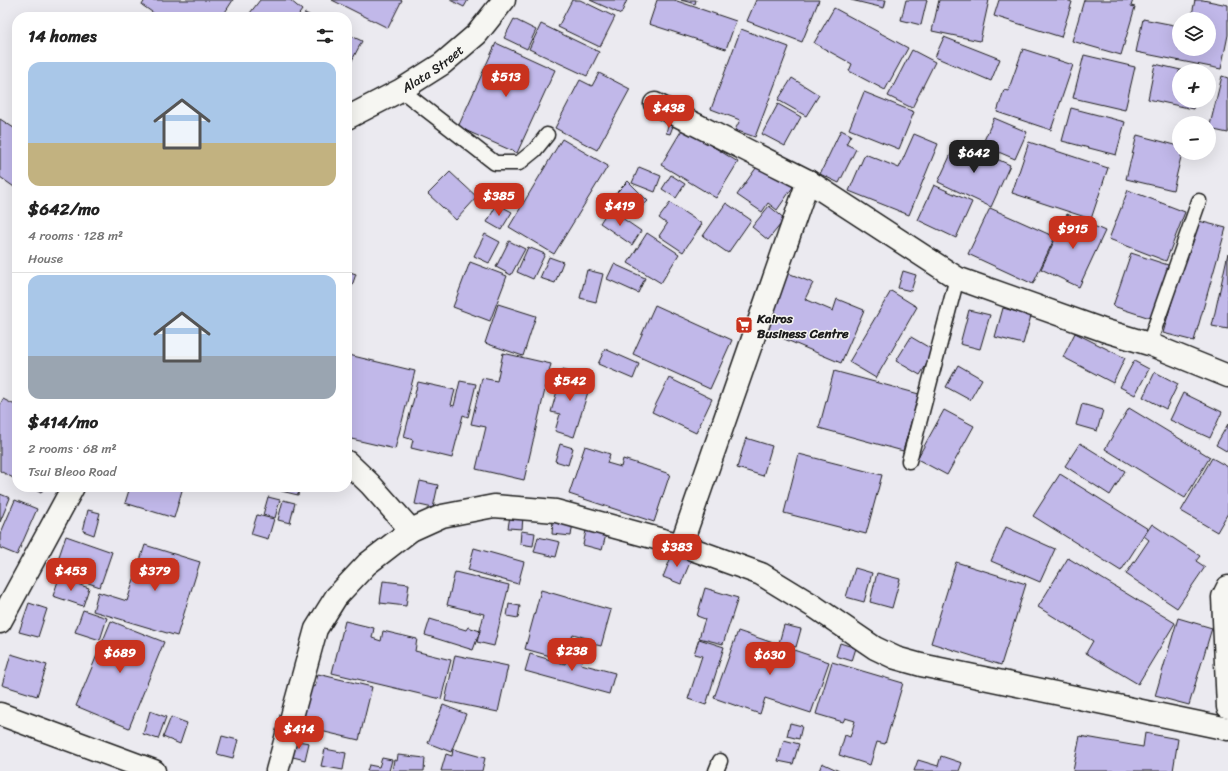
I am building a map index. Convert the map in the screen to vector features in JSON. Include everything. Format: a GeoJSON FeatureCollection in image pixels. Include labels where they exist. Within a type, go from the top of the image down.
{"type":"FeatureCollection","features":[{"type":"Feature","properties":{"kind":"street","name":"Alata Street"},"geometry":{"type":"LineString","coordinates":[[352,115],[402,90],[442,64],[478,34],[504,0]]}},
{"type":"Feature","properties":{"kind":"street"},"geometry":{"type":"LineString","coordinates":[[655,104],[808,181],[957,278],[1103,330],[1149,344],[1228,376]]}},
{"type":"Feature","properties":{"kind":"street"},"geometry":{"type":"LineString","coordinates":[[681,545],[808,181]]}},
{"type":"Feature","properties":{"kind":"street"},"geometry":{"type":"LineString","coordinates":[[352,467],[370,484],[411,530]]}},
{"type":"Feature","properties":{"kind":"street"},"geometry":{"type":"LineString","coordinates":[[0,622],[70,492]]}},
{"type":"Feature","properties":{"kind":"street"},"geometry":{"type":"LineString","coordinates":[[277,771],[316,629],[336,597],[367,564],[411,530],[442,516],[494,506],[556,511],[681,545],[761,574],[815,607],[875,648],[896,658],[921,665],[1228,729]]}},
{"type":"Feature","properties":{"kind":"street"},"geometry":{"type":"LineString","coordinates":[[1228,587],[1223,597],[1228,707]]}},
{"type":"Feature","properties":{"kind":"street"},"geometry":{"type":"LineString","coordinates":[[0,714],[154,771]]}},
{"type":"Feature","properties":{"kind":"lane"},"geometry":{"type":"LineString","coordinates":[[402,90],[495,163],[519,163],[535,150],[547,135]]}},
{"type":"Feature","properties":{"kind":"lane"},"geometry":{"type":"LineString","coordinates":[[1149,344],[1199,201]]}},
{"type":"Feature","properties":{"kind":"lane"},"geometry":{"type":"LineString","coordinates":[[909,461],[957,278]]}},
{"type":"Feature","properties":{"kind":"building"},"geometry":{"type":"Polygon","coordinates":[[[145,0],[233,0],[225,12],[152,12],[142,5],[145,0]]]}},
{"type":"Feature","properties":{"kind":"building"},"geometry":{"type":"Polygon","coordinates":[[[260,0],[290,0],[302,10],[301,12],[251,12],[260,0]]]}},
{"type":"Feature","properties":{"kind":"building"},"geometry":{"type":"Polygon","coordinates":[[[332,0],[402,0],[388,28],[332,0]]]}},
{"type":"Feature","properties":{"kind":"building"},"geometry":{"type":"Polygon","coordinates":[[[450,0],[468,0],[464,7],[450,0]]]}},
{"type":"Feature","properties":{"kind":"building"},"geometry":{"type":"Polygon","coordinates":[[[572,0],[580,0],[615,17],[600,47],[558,27],[572,0]]]}},
{"type":"Feature","properties":{"kind":"building"},"geometry":{"type":"Polygon","coordinates":[[[590,0],[627,0],[621,14],[590,0]]]}},
{"type":"Feature","properties":{"kind":"building"},"geometry":{"type":"Polygon","coordinates":[[[657,0],[674,0],[736,21],[726,49],[649,24],[657,0]]]}},
{"type":"Feature","properties":{"kind":"building"},"geometry":{"type":"Polygon","coordinates":[[[681,0],[696,0],[695,4],[681,0]]]}},
{"type":"Feature","properties":{"kind":"building"},"geometry":{"type":"Polygon","coordinates":[[[756,0],[819,0],[802,42],[747,21],[756,0]]]}},
{"type":"Feature","properties":{"kind":"building"},"geometry":{"type":"Polygon","coordinates":[[[851,0],[886,0],[884,8],[851,0]]]}},
{"type":"Feature","properties":{"kind":"building"},"geometry":{"type":"Polygon","coordinates":[[[906,0],[927,0],[921,25],[901,20],[906,0]]]}},
{"type":"Feature","properties":{"kind":"building"},"geometry":{"type":"Polygon","coordinates":[[[939,0],[989,0],[980,41],[932,31],[939,0]]]}},
{"type":"Feature","properties":{"kind":"building"},"geometry":{"type":"Polygon","coordinates":[[[999,0],[1066,0],[1072,2],[1061,37],[994,16],[999,0]]]}},
{"type":"Feature","properties":{"kind":"building"},"geometry":{"type":"Polygon","coordinates":[[[1084,0],[1133,0],[1131,6],[1135,7],[1121,55],[1072,41],[1084,0]]]}},
{"type":"Feature","properties":{"kind":"building"},"geometry":{"type":"Polygon","coordinates":[[[1195,0],[1228,5],[1228,35],[1221,69],[1216,68],[1216,64],[1196,64],[1136,52],[1143,19],[1172,25],[1172,56],[1216,56],[1216,12],[1192,12],[1195,0]]]}},
{"type":"Feature","properties":{"kind":"building"},"geometry":{"type":"Polygon","coordinates":[[[834,8],[908,48],[885,90],[849,71],[852,64],[814,43],[834,8]]]}},
{"type":"Feature","properties":{"kind":"building"},"geometry":{"type":"Polygon","coordinates":[[[514,19],[536,30],[527,49],[504,38],[514,19]]]}},
{"type":"Feature","properties":{"kind":"building"},"geometry":{"type":"Polygon","coordinates":[[[541,24],[599,52],[587,76],[529,49],[541,24]]]}},
{"type":"Feature","properties":{"kind":"building"},"geometry":{"type":"Polygon","coordinates":[[[741,29],[789,47],[755,137],[735,130],[740,120],[711,109],[741,29]]]}},
{"type":"Feature","properties":{"kind":"building"},"geometry":{"type":"Polygon","coordinates":[[[352,36],[362,41],[352,60],[352,36]]]}},
{"type":"Feature","properties":{"kind":"building"},"geometry":{"type":"Polygon","coordinates":[[[944,37],[1000,59],[991,81],[935,57],[944,37]]]}},
{"type":"Feature","properties":{"kind":"building"},"geometry":{"type":"Polygon","coordinates":[[[496,43],[555,70],[517,153],[458,127],[496,43]]]}},
{"type":"Feature","properties":{"kind":"building"},"geometry":{"type":"Polygon","coordinates":[[[1023,49],[1073,65],[1051,130],[997,112],[1004,90],[1008,91],[1023,49]]]}},
{"type":"Feature","properties":{"kind":"building"},"geometry":{"type":"Polygon","coordinates":[[[912,50],[935,62],[912,108],[888,96],[912,50]]]}},
{"type":"Feature","properties":{"kind":"building"},"geometry":{"type":"Polygon","coordinates":[[[1084,55],[1135,67],[1125,110],[1073,98],[1084,55]]]}},
{"type":"Feature","properties":{"kind":"building"},"geometry":{"type":"Polygon","coordinates":[[[1155,64],[1172,68],[1172,104],[1148,99],[1155,64]]]}},
{"type":"Feature","properties":{"kind":"building"},"geometry":{"type":"Polygon","coordinates":[[[599,73],[630,89],[597,150],[555,128],[580,80],[592,86],[599,73]]]}},
{"type":"Feature","properties":{"kind":"building"},"geometry":{"type":"Polygon","coordinates":[[[1222,76],[1228,78],[1228,133],[1216,130],[1216,116],[1212,116],[1214,108],[1216,108],[1216,100],[1222,76]]]}},
{"type":"Feature","properties":{"kind":"building"},"geometry":{"type":"Polygon","coordinates":[[[792,78],[819,95],[806,116],[778,100],[792,78]]]}},
{"type":"Feature","properties":{"kind":"building"},"geometry":{"type":"Polygon","coordinates":[[[864,92],[914,112],[899,149],[849,129],[864,92]]]}},
{"type":"Feature","properties":{"kind":"building"},"geometry":{"type":"Polygon","coordinates":[[[778,104],[801,117],[785,146],[762,134],[778,104]]]}},
{"type":"Feature","properties":{"kind":"building"},"geometry":{"type":"Polygon","coordinates":[[[1071,108],[1125,122],[1116,155],[1062,141],[1071,108]]]}},
{"type":"Feature","properties":{"kind":"building"},"geometry":{"type":"Polygon","coordinates":[[[994,118],[1027,132],[1015,159],[982,145],[994,118]]]}},
{"type":"Feature","properties":{"kind":"building"},"geometry":{"type":"Polygon","coordinates":[[[0,119],[12,127],[12,185],[0,177],[0,119]]]}},
{"type":"Feature","properties":{"kind":"building"},"geometry":{"type":"Polygon","coordinates":[[[668,125],[673,126],[670,134],[666,133],[668,125]]]}},
{"type":"Feature","properties":{"kind":"building"},"geometry":{"type":"Polygon","coordinates":[[[683,128],[738,162],[716,198],[661,165],[683,128]]]}},
{"type":"Feature","properties":{"kind":"building"},"geometry":{"type":"Polygon","coordinates":[[[841,130],[851,135],[846,144],[856,149],[839,183],[820,174],[841,130]]]}},
{"type":"Feature","properties":{"kind":"building"},"geometry":{"type":"Polygon","coordinates":[[[914,134],[938,144],[909,215],[849,191],[865,154],[899,168],[914,134]]]}},
{"type":"Feature","properties":{"kind":"building"},"geometry":{"type":"Polygon","coordinates":[[[1137,135],[1172,144],[1172,160],[1180,160],[1173,190],[1126,179],[1137,135]]]}},
{"type":"Feature","properties":{"kind":"building"},"geometry":{"type":"Polygon","coordinates":[[[562,139],[608,166],[554,254],[509,227],[562,139]]]}},
{"type":"Feature","properties":{"kind":"building"},"geometry":{"type":"Polygon","coordinates":[[[957,141],[1010,165],[991,207],[938,182],[957,141]]]}},
{"type":"Feature","properties":{"kind":"building"},"geometry":{"type":"Polygon","coordinates":[[[1029,142],[1108,168],[1091,219],[1012,193],[1029,142]]]}},
{"type":"Feature","properties":{"kind":"building"},"geometry":{"type":"Polygon","coordinates":[[[761,161],[795,184],[777,210],[768,203],[762,212],[737,195],[761,161]]]}},
{"type":"Feature","properties":{"kind":"building"},"geometry":{"type":"Polygon","coordinates":[[[639,167],[661,176],[655,192],[632,183],[639,167]]]}},
{"type":"Feature","properties":{"kind":"building"},"geometry":{"type":"Polygon","coordinates":[[[450,172],[477,197],[456,220],[428,194],[450,172]]]}},
{"type":"Feature","properties":{"kind":"building"},"geometry":{"type":"Polygon","coordinates":[[[671,175],[685,184],[676,198],[662,189],[671,175]]]}},
{"type":"Feature","properties":{"kind":"building"},"geometry":{"type":"Polygon","coordinates":[[[628,181],[648,201],[631,217],[612,197],[628,181]]]}},
{"type":"Feature","properties":{"kind":"building"},"geometry":{"type":"Polygon","coordinates":[[[934,185],[972,202],[956,238],[918,220],[934,185]]]}},
{"type":"Feature","properties":{"kind":"building"},"geometry":{"type":"Polygon","coordinates":[[[1128,190],[1185,212],[1166,261],[1109,239],[1128,190]]]}},
{"type":"Feature","properties":{"kind":"building"},"geometry":{"type":"Polygon","coordinates":[[[670,203],[702,224],[683,252],[659,236],[667,224],[659,218],[670,203]]]}},
{"type":"Feature","properties":{"kind":"building"},"geometry":{"type":"Polygon","coordinates":[[[726,203],[751,220],[728,253],[703,236],[726,203]]]}},
{"type":"Feature","properties":{"kind":"building"},"geometry":{"type":"Polygon","coordinates":[[[497,204],[512,212],[501,230],[487,222],[497,204]]]}},
{"type":"Feature","properties":{"kind":"building"},"geometry":{"type":"Polygon","coordinates":[[[769,206],[785,219],[768,240],[752,227],[769,206]]]}},
{"type":"Feature","properties":{"kind":"building"},"geometry":{"type":"Polygon","coordinates":[[[990,208],[1055,237],[1033,284],[968,254],[990,208]]]}},
{"type":"Feature","properties":{"kind":"building"},"geometry":{"type":"Polygon","coordinates":[[[609,209],[641,231],[632,245],[600,223],[609,209]]]}},
{"type":"Feature","properties":{"kind":"building"},"geometry":{"type":"Polygon","coordinates":[[[1067,214],[1105,231],[1079,287],[1041,269],[1067,214]]]}},
{"type":"Feature","properties":{"kind":"building"},"geometry":{"type":"Polygon","coordinates":[[[1195,220],[1226,228],[1194,341],[1163,333],[1195,220]]]}},
{"type":"Feature","properties":{"kind":"building"},"geometry":{"type":"Polygon","coordinates":[[[647,233],[679,254],[661,283],[628,263],[647,233]]]}},
{"type":"Feature","properties":{"kind":"building"},"geometry":{"type":"Polygon","coordinates":[[[485,234],[500,242],[489,263],[474,256],[485,234]]]}},
{"type":"Feature","properties":{"kind":"building"},"geometry":{"type":"Polygon","coordinates":[[[509,241],[525,249],[511,275],[496,267],[509,241]]]}},
{"type":"Feature","properties":{"kind":"building"},"geometry":{"type":"Polygon","coordinates":[[[528,247],[545,254],[533,279],[517,272],[528,247]]]}},
{"type":"Feature","properties":{"kind":"building"},"geometry":{"type":"Polygon","coordinates":[[[1131,253],[1171,266],[1153,319],[1113,306],[1131,253]]]}},
{"type":"Feature","properties":{"kind":"building"},"geometry":{"type":"Polygon","coordinates":[[[1228,253],[1228,329],[1212,326],[1228,253]]]}},
{"type":"Feature","properties":{"kind":"building"},"geometry":{"type":"Polygon","coordinates":[[[549,257],[563,262],[555,283],[540,278],[549,257]]]}},
{"type":"Feature","properties":{"kind":"building"},"geometry":{"type":"Polygon","coordinates":[[[470,262],[507,276],[490,321],[453,307],[470,262]]]}},
{"type":"Feature","properties":{"kind":"building"},"geometry":{"type":"Polygon","coordinates":[[[614,264],[645,278],[638,293],[607,279],[614,264]]]}},
{"type":"Feature","properties":{"kind":"building"},"geometry":{"type":"Polygon","coordinates":[[[587,270],[603,274],[596,302],[580,298],[587,270]]]}},
{"type":"Feature","properties":{"kind":"building"},"geometry":{"type":"Polygon","coordinates":[[[903,271],[916,275],[911,291],[898,288],[903,271]]]}},
{"type":"Feature","properties":{"kind":"building"},"geometry":{"type":"Polygon","coordinates":[[[352,273],[356,274],[352,286],[352,273]]]}},
{"type":"Feature","properties":{"kind":"building"},"geometry":{"type":"Polygon","coordinates":[[[788,273],[813,283],[805,299],[833,311],[837,299],[864,310],[841,363],[763,330],[788,273]]]}},
{"type":"Feature","properties":{"kind":"building"},"geometry":{"type":"Polygon","coordinates":[[[891,291],[917,307],[876,378],[849,362],[891,291]]]}},
{"type":"Feature","properties":{"kind":"building"},"geometry":{"type":"Polygon","coordinates":[[[498,304],[536,316],[523,356],[485,343],[498,304]]]}},
{"type":"Feature","properties":{"kind":"building"},"geometry":{"type":"Polygon","coordinates":[[[655,305],[732,340],[710,389],[633,354],[655,305]]]}},
{"type":"Feature","properties":{"kind":"building"},"geometry":{"type":"Polygon","coordinates":[[[1003,308],[1031,316],[1023,344],[995,337],[1003,308]]]}},
{"type":"Feature","properties":{"kind":"building"},"geometry":{"type":"Polygon","coordinates":[[[969,310],[990,315],[980,349],[960,344],[969,310]]]}},
{"type":"Feature","properties":{"kind":"building"},"geometry":{"type":"Polygon","coordinates":[[[1075,333],[1125,358],[1113,383],[1063,357],[1075,333]]]}},
{"type":"Feature","properties":{"kind":"building"},"geometry":{"type":"Polygon","coordinates":[[[911,337],[935,351],[920,375],[896,361],[911,337]]]}},
{"type":"Feature","properties":{"kind":"building"},"geometry":{"type":"Polygon","coordinates":[[[605,349],[639,364],[633,379],[598,364],[605,349]]]}},
{"type":"Feature","properties":{"kind":"building"},"geometry":{"type":"Polygon","coordinates":[[[503,353],[551,364],[524,480],[476,469],[486,427],[471,424],[482,378],[497,381],[503,353]]]}},
{"type":"Feature","properties":{"kind":"building"},"geometry":{"type":"Polygon","coordinates":[[[352,356],[415,371],[395,449],[352,439],[352,356]]]}},
{"type":"Feature","properties":{"kind":"building"},"geometry":{"type":"Polygon","coordinates":[[[1134,361],[1149,369],[1135,395],[1120,387],[1134,361]]]}},
{"type":"Feature","properties":{"kind":"building"},"geometry":{"type":"Polygon","coordinates":[[[958,365],[982,379],[970,400],[946,387],[958,365]]]}},
{"type":"Feature","properties":{"kind":"building"},"geometry":{"type":"Polygon","coordinates":[[[563,370],[592,379],[574,437],[555,431],[560,414],[551,412],[563,370]]]}},
{"type":"Feature","properties":{"kind":"building"},"geometry":{"type":"Polygon","coordinates":[[[834,371],[919,394],[903,451],[819,428],[834,371]]]}},
{"type":"Feature","properties":{"kind":"building"},"geometry":{"type":"Polygon","coordinates":[[[1155,372],[1178,384],[1166,409],[1143,397],[1155,372]]]}},
{"type":"Feature","properties":{"kind":"building"},"geometry":{"type":"Polygon","coordinates":[[[669,378],[712,399],[696,433],[652,412],[669,378]]]}},
{"type":"Feature","properties":{"kind":"building"},"geometry":{"type":"Polygon","coordinates":[[[460,381],[476,384],[468,417],[463,415],[452,458],[411,448],[413,440],[404,437],[418,382],[455,390],[451,405],[454,406],[460,381]]]}},
{"type":"Feature","properties":{"kind":"building"},"geometry":{"type":"Polygon","coordinates":[[[1183,393],[1222,412],[1210,438],[1170,420],[1183,393]]]}},
{"type":"Feature","properties":{"kind":"building"},"geometry":{"type":"Polygon","coordinates":[[[3,399],[12,404],[12,477],[0,471],[0,405],[3,399]]]}},
{"type":"Feature","properties":{"kind":"building"},"geometry":{"type":"Polygon","coordinates":[[[1082,404],[1103,410],[1097,431],[1076,425],[1082,404]]]}},
{"type":"Feature","properties":{"kind":"building"},"geometry":{"type":"Polygon","coordinates":[[[1129,408],[1210,457],[1185,498],[1105,449],[1129,408]]]}},
{"type":"Feature","properties":{"kind":"building"},"geometry":{"type":"Polygon","coordinates":[[[944,410],[974,426],[947,475],[917,459],[944,410]]]}},
{"type":"Feature","properties":{"kind":"building"},"geometry":{"type":"Polygon","coordinates":[[[1228,424],[1228,452],[1216,445],[1228,424]]]}},
{"type":"Feature","properties":{"kind":"building"},"geometry":{"type":"Polygon","coordinates":[[[746,438],[772,446],[763,476],[737,468],[746,438]]]}},
{"type":"Feature","properties":{"kind":"building"},"geometry":{"type":"Polygon","coordinates":[[[1080,443],[1125,471],[1110,495],[1065,466],[1080,443]]]}},
{"type":"Feature","properties":{"kind":"building"},"geometry":{"type":"Polygon","coordinates":[[[560,444],[573,448],[568,465],[555,461],[560,444]]]}},
{"type":"Feature","properties":{"kind":"building"},"geometry":{"type":"Polygon","coordinates":[[[585,446],[610,454],[607,463],[621,467],[623,459],[670,474],[654,522],[569,494],[585,446]]]}},
{"type":"Feature","properties":{"kind":"building"},"geometry":{"type":"Polygon","coordinates":[[[799,454],[882,475],[866,534],[784,513],[799,454]]]}},
{"type":"Feature","properties":{"kind":"building"},"geometry":{"type":"Polygon","coordinates":[[[1212,458],[1228,467],[1228,513],[1217,532],[1181,511],[1212,458]]]}},
{"type":"Feature","properties":{"kind":"building"},"geometry":{"type":"Polygon","coordinates":[[[1060,474],[1148,529],[1121,571],[1033,516],[1060,474]]]}},
{"type":"Feature","properties":{"kind":"building"},"geometry":{"type":"Polygon","coordinates":[[[420,481],[438,485],[433,508],[415,504],[420,481]]]}},
{"type":"Feature","properties":{"kind":"building"},"geometry":{"type":"Polygon","coordinates":[[[128,492],[182,492],[174,518],[125,503],[128,492]]]}},
{"type":"Feature","properties":{"kind":"building"},"geometry":{"type":"Polygon","coordinates":[[[285,492],[299,492],[298,495],[285,492]]]}},
{"type":"Feature","properties":{"kind":"building"},"geometry":{"type":"Polygon","coordinates":[[[0,494],[10,498],[0,522],[0,494]]]}},
{"type":"Feature","properties":{"kind":"building"},"geometry":{"type":"Polygon","coordinates":[[[268,497],[280,500],[275,518],[263,515],[268,497]]]}},
{"type":"Feature","properties":{"kind":"building"},"geometry":{"type":"Polygon","coordinates":[[[15,500],[37,509],[17,555],[0,548],[0,535],[15,500]]]}},
{"type":"Feature","properties":{"kind":"building"},"geometry":{"type":"Polygon","coordinates":[[[283,500],[295,503],[290,523],[278,520],[283,500]]]}},
{"type":"Feature","properties":{"kind":"building"},"geometry":{"type":"Polygon","coordinates":[[[88,510],[100,513],[94,535],[83,531],[88,510]]]}},
{"type":"Feature","properties":{"kind":"building"},"geometry":{"type":"Polygon","coordinates":[[[257,515],[274,519],[268,539],[251,534],[257,515]]]}},
{"type":"Feature","properties":{"kind":"building"},"geometry":{"type":"Polygon","coordinates":[[[510,516],[523,517],[522,529],[508,528],[510,516]]]}},
{"type":"Feature","properties":{"kind":"building"},"geometry":{"type":"Polygon","coordinates":[[[553,520],[573,522],[571,536],[552,534],[553,520]]]}},
{"type":"Feature","properties":{"kind":"building"},"geometry":{"type":"Polygon","coordinates":[[[1152,524],[1200,556],[1196,561],[1205,567],[1177,608],[1126,574],[1149,540],[1144,536],[1152,524]]]}},
{"type":"Feature","properties":{"kind":"building"},"geometry":{"type":"Polygon","coordinates":[[[587,526],[607,531],[602,550],[583,545],[587,526]]]}},
{"type":"Feature","properties":{"kind":"building"},"geometry":{"type":"Polygon","coordinates":[[[1006,527],[1055,549],[1040,582],[991,561],[1006,527]]]}},
{"type":"Feature","properties":{"kind":"building"},"geometry":{"type":"Polygon","coordinates":[[[521,531],[535,533],[533,546],[520,544],[521,531]]]}},
{"type":"Feature","properties":{"kind":"building"},"geometry":{"type":"Polygon","coordinates":[[[66,536],[112,552],[100,587],[54,571],[66,536]]]}},
{"type":"Feature","properties":{"kind":"building"},"geometry":{"type":"Polygon","coordinates":[[[538,537],[560,542],[556,557],[534,552],[538,537]]]}},
{"type":"Feature","properties":{"kind":"building"},"geometry":{"type":"Polygon","coordinates":[[[145,545],[200,562],[177,636],[93,611],[98,592],[127,601],[145,545]]]}},
{"type":"Feature","properties":{"kind":"building"},"geometry":{"type":"Polygon","coordinates":[[[474,548],[524,562],[518,584],[468,570],[474,548]]]}},
{"type":"Feature","properties":{"kind":"building"},"geometry":{"type":"Polygon","coordinates":[[[673,552],[691,560],[681,584],[663,577],[673,552]]]}},
{"type":"Feature","properties":{"kind":"building"},"geometry":{"type":"Polygon","coordinates":[[[1068,558],[1175,623],[1138,684],[1086,653],[1093,641],[1038,607],[1068,558]]]}},
{"type":"Feature","properties":{"kind":"building"},"geometry":{"type":"Polygon","coordinates":[[[956,562],[1026,584],[1001,665],[931,643],[956,562]]]}},
{"type":"Feature","properties":{"kind":"building"},"geometry":{"type":"Polygon","coordinates":[[[855,568],[872,573],[864,602],[846,597],[855,568]]]}},
{"type":"Feature","properties":{"kind":"building"},"geometry":{"type":"Polygon","coordinates":[[[455,572],[509,585],[494,646],[477,642],[484,614],[447,605],[455,572]]]}},
{"type":"Feature","properties":{"kind":"building"},"geometry":{"type":"Polygon","coordinates":[[[877,573],[900,579],[892,608],[870,602],[877,573]]]}},
{"type":"Feature","properties":{"kind":"building"},"geometry":{"type":"Polygon","coordinates":[[[59,578],[89,588],[83,606],[53,596],[59,578]]]}},
{"type":"Feature","properties":{"kind":"building"},"geometry":{"type":"Polygon","coordinates":[[[383,581],[409,584],[406,606],[380,603],[383,581]]]}},
{"type":"Feature","properties":{"kind":"building"},"geometry":{"type":"Polygon","coordinates":[[[705,588],[738,598],[723,644],[699,638],[705,619],[697,616],[705,588]]]}},
{"type":"Feature","properties":{"kind":"building"},"geometry":{"type":"Polygon","coordinates":[[[541,590],[611,610],[601,646],[589,643],[590,639],[573,634],[565,660],[525,649],[541,590]]]}},
{"type":"Feature","properties":{"kind":"building"},"geometry":{"type":"Polygon","coordinates":[[[29,603],[47,609],[38,637],[19,632],[29,603]]]}},
{"type":"Feature","properties":{"kind":"building"},"geometry":{"type":"Polygon","coordinates":[[[509,604],[520,606],[518,618],[507,616],[509,604]]]}},
{"type":"Feature","properties":{"kind":"building"},"geometry":{"type":"Polygon","coordinates":[[[83,610],[107,618],[100,640],[75,632],[83,610]]]}},
{"type":"Feature","properties":{"kind":"building"},"geometry":{"type":"Polygon","coordinates":[[[1178,618],[1212,628],[1189,705],[1155,696],[1178,618]]]}},
{"type":"Feature","properties":{"kind":"building"},"geometry":{"type":"Polygon","coordinates":[[[430,619],[466,630],[468,627],[480,631],[473,650],[425,635],[430,619]]]}},
{"type":"Feature","properties":{"kind":"building"},"geometry":{"type":"Polygon","coordinates":[[[111,621],[164,642],[129,728],[76,706],[111,621]]]}},
{"type":"Feature","properties":{"kind":"building"},"geometry":{"type":"Polygon","coordinates":[[[345,621],[374,628],[372,638],[381,641],[383,631],[417,639],[415,651],[451,660],[441,699],[332,673],[345,621]]]}},
{"type":"Feature","properties":{"kind":"building"},"geometry":{"type":"Polygon","coordinates":[[[784,625],[801,629],[796,647],[779,643],[784,625]]]}},
{"type":"Feature","properties":{"kind":"building"},"geometry":{"type":"Polygon","coordinates":[[[738,631],[829,662],[811,713],[765,698],[760,714],[714,698],[738,631]]]}},
{"type":"Feature","properties":{"kind":"building"},"geometry":{"type":"Polygon","coordinates":[[[699,639],[724,647],[706,705],[688,699],[702,656],[694,654],[699,639]]]}},
{"type":"Feature","properties":{"kind":"building"},"geometry":{"type":"Polygon","coordinates":[[[840,643],[856,648],[852,661],[836,656],[840,643]]]}},
{"type":"Feature","properties":{"kind":"building"},"geometry":{"type":"Polygon","coordinates":[[[570,648],[585,652],[581,664],[615,673],[609,694],[525,671],[530,654],[565,664],[570,648]]]}},
{"type":"Feature","properties":{"kind":"building"},"geometry":{"type":"Polygon","coordinates":[[[11,654],[47,665],[37,696],[2,685],[11,654]]]}},
{"type":"Feature","properties":{"kind":"building"},"geometry":{"type":"Polygon","coordinates":[[[455,655],[508,666],[498,712],[445,701],[455,655]]]}},
{"type":"Feature","properties":{"kind":"building"},"geometry":{"type":"Polygon","coordinates":[[[832,662],[903,683],[885,744],[877,742],[870,765],[839,755],[845,735],[850,737],[855,721],[845,718],[843,722],[816,714],[832,662]]]}},
{"type":"Feature","properties":{"kind":"building"},"geometry":{"type":"Polygon","coordinates":[[[318,674],[372,687],[359,740],[299,726],[310,686],[315,687],[318,674]]]}},
{"type":"Feature","properties":{"kind":"building"},"geometry":{"type":"Polygon","coordinates":[[[443,705],[466,714],[451,752],[428,743],[443,705]]]}},
{"type":"Feature","properties":{"kind":"building"},"geometry":{"type":"Polygon","coordinates":[[[150,711],[166,717],[158,739],[143,734],[150,711]]]}},
{"type":"Feature","properties":{"kind":"building"},"geometry":{"type":"Polygon","coordinates":[[[171,717],[187,723],[180,744],[163,737],[171,717]]]}},
{"type":"Feature","properties":{"kind":"building"},"geometry":{"type":"Polygon","coordinates":[[[790,723],[802,726],[799,739],[787,736],[790,723]]]}},
{"type":"Feature","properties":{"kind":"building"},"geometry":{"type":"Polygon","coordinates":[[[1145,733],[1178,739],[1173,771],[1073,771],[1080,736],[1143,747],[1145,733]]]}},
{"type":"Feature","properties":{"kind":"building"},"geometry":{"type":"Polygon","coordinates":[[[222,736],[238,740],[233,758],[217,754],[222,736]]]}},
{"type":"Feature","properties":{"kind":"building"},"geometry":{"type":"Polygon","coordinates":[[[292,740],[309,743],[305,760],[289,756],[292,740]]]}},
{"type":"Feature","properties":{"kind":"building"},"geometry":{"type":"Polygon","coordinates":[[[784,740],[799,744],[793,764],[778,761],[784,740]]]}},
{"type":"Feature","properties":{"kind":"building"},"geometry":{"type":"Polygon","coordinates":[[[325,749],[346,753],[343,770],[321,766],[325,749]]]}},
{"type":"Feature","properties":{"kind":"building"},"geometry":{"type":"Polygon","coordinates":[[[453,749],[485,758],[482,771],[441,771],[446,754],[452,756],[453,749]]]}},
{"type":"Feature","properties":{"kind":"building"},"geometry":{"type":"Polygon","coordinates":[[[398,755],[425,758],[424,771],[392,771],[394,760],[397,761],[398,755]]]}},
{"type":"Feature","properties":{"kind":"building"},"geometry":{"type":"Polygon","coordinates":[[[941,756],[962,763],[959,771],[914,771],[918,760],[938,766],[941,756]]]}},
{"type":"Feature","properties":{"kind":"building"},"geometry":{"type":"Polygon","coordinates":[[[382,758],[392,760],[389,771],[367,771],[369,765],[379,767],[382,758]]]}},
{"type":"Feature","properties":{"kind":"building"},"geometry":{"type":"Polygon","coordinates":[[[822,763],[839,771],[819,771],[822,763]]]}},
{"type":"Feature","properties":{"kind":"place","name":"Kairos Business Centre"},"geometry":{"type":"Point","coordinates":[744,325]}}]}
